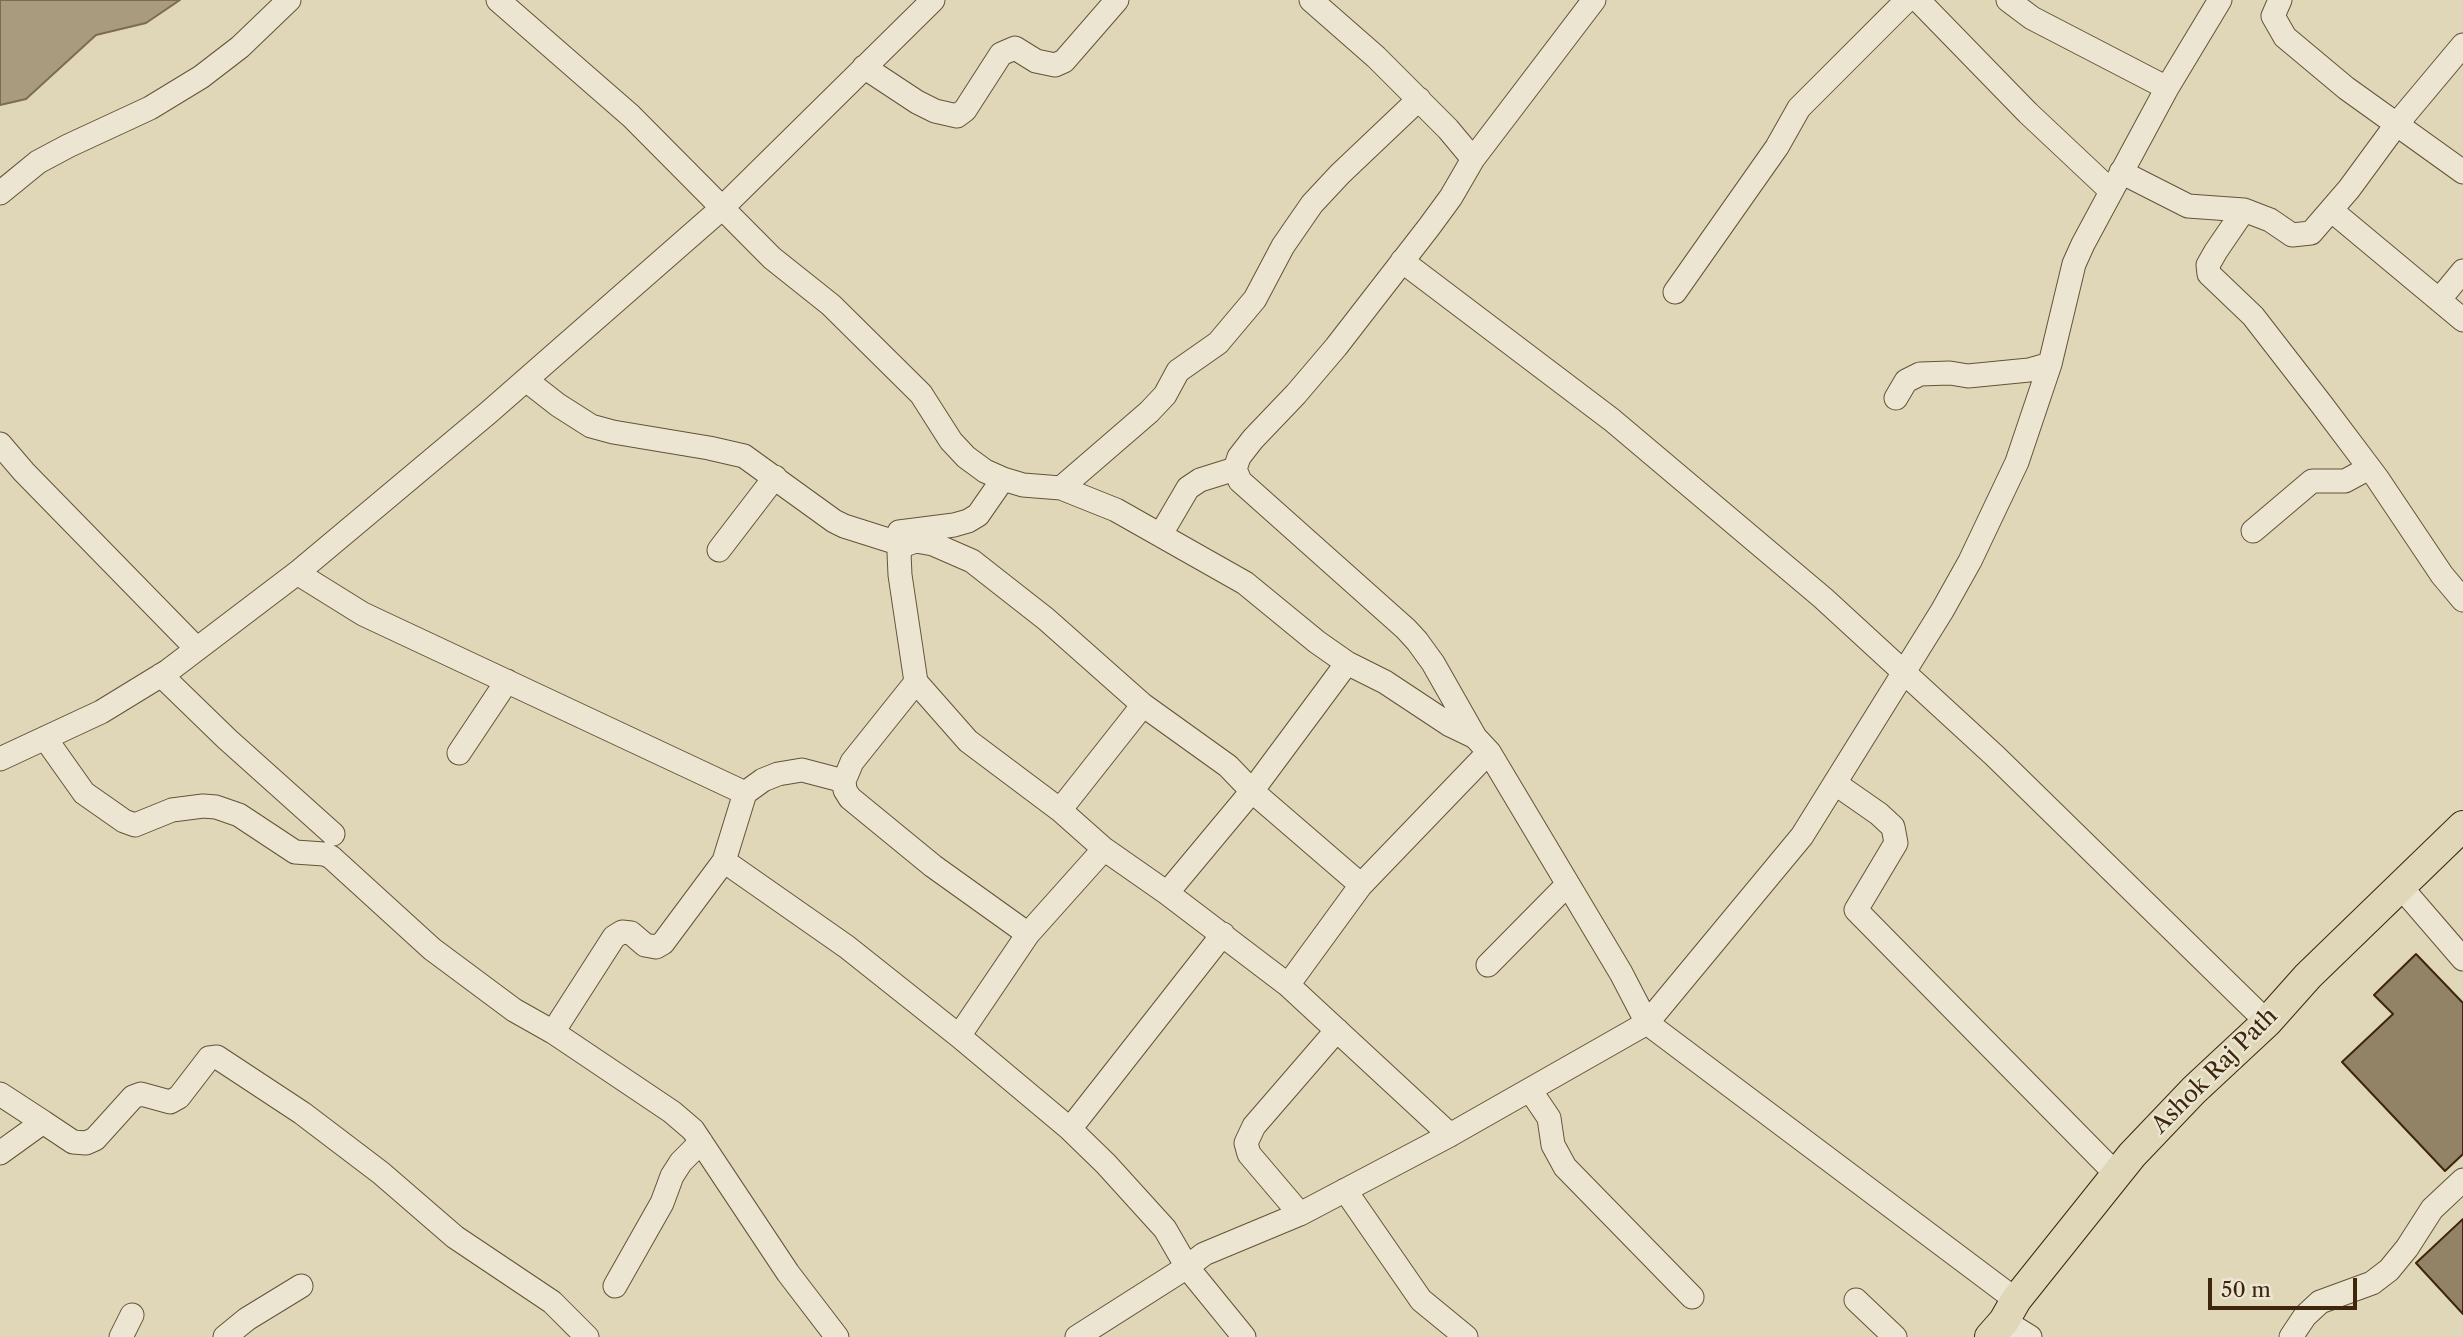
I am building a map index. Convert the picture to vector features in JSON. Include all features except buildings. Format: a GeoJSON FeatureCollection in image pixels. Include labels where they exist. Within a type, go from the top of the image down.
{"type":"FeatureCollection","features":[{"type":"Feature","properties":{"kind":"main road","name":"Ashok Raj Path"},"geometry":{"type":"LineString","coordinates":[[2003,1320],[2132,1155],[2194,1090],[2267,1022],[2308,976],[2463,826]]}},
{"type":"Feature","properties":{"kind":"street"},"geometry":{"type":"LineString","coordinates":[[0,192],[38,162],[150,108],[201,77],[240,47],[289,0]]}},
{"type":"Feature","properties":{"kind":"street"},"geometry":{"type":"LineString","coordinates":[[498,0],[631,116],[772,258],[831,305],[922,394],[951,441],[966,457],[985,471],[1003,479],[1023,485],[1061,488],[1116,510],[1161,534],[1245,583],[1347,663],[1385,682],[1482,745]]}},
{"type":"Feature","properties":{"kind":"street"},"geometry":{"type":"LineString","coordinates":[[0,759],[101,712],[161,675],[297,573],[526,380],[721,209],[933,0]]}},
{"type":"Feature","properties":{"kind":"street"},"geometry":{"type":"LineString","coordinates":[[864,67],[917,102],[935,111],[957,116],[965,110],[1001,54],[1015,48],[1036,61],[1055,65],[1064,61],[1117,0]]}},
{"type":"Feature","properties":{"kind":"street"},"geometry":{"type":"LineString","coordinates":[[1311,0],[1376,57],[1474,159]]}},
{"type":"Feature","properties":{"kind":"street"},"geometry":{"type":"LineString","coordinates":[[1594,0],[1474,159],[1451,197],[1402,261],[1336,347],[1296,394],[1252,439],[1238,457],[1235,468],[1240,481],[1251,493],[1361,588],[1417,641],[1440,674],[1621,973],[1647,1023],[2003,1320],[2030,1337]]}},
{"type":"Feature","properties":{"kind":"street"},"geometry":{"type":"LineString","coordinates":[[1675,292],[1777,147],[1798,108],[1907,0]]}},
{"type":"Feature","properties":{"kind":"street"},"geometry":{"type":"LineString","coordinates":[[1918,0],[2028,113],[2116,182],[2188,206],[2244,210],[2270,220],[2292,236],[2311,233],[2463,45]]}},
{"type":"Feature","properties":{"kind":"street"},"geometry":{"type":"LineString","coordinates":[[2008,0],[2032,18],[2167,88]]}},
{"type":"Feature","properties":{"kind":"street"},"geometry":{"type":"LineString","coordinates":[[1077,1337],[1203,1254],[1300,1214],[1450,1135],[1647,1023],[1789,853],[1836,784],[1942,611],[2007,486],[2031,425],[2074,264],[2167,88],[2220,0]]}},
{"type":"Feature","properties":{"kind":"street"},"geometry":{"type":"LineString","coordinates":[[2280,0],[2273,16],[2285,37],[2346,88],[2463,172]]}},
{"type":"Feature","properties":{"kind":"street"},"geometry":{"type":"LineString","coordinates":[[1061,488],[1149,412],[1164,395],[1178,371],[1218,343],[1255,299],[1283,246],[1312,204],[1419,99]]}},
{"type":"Feature","properties":{"kind":"street"},"geometry":{"type":"LineString","coordinates":[[2244,210],[2208,265],[2209,274],[2253,316],[2369,468],[2442,575],[2463,600]]}},
{"type":"Feature","properties":{"kind":"street"},"geometry":{"type":"LineString","coordinates":[[2331,210],[2463,320]]}},
{"type":"Feature","properties":{"kind":"street"},"geometry":{"type":"LineString","coordinates":[[1402,261],[1612,420],[1823,598],[1979,741],[2267,1022]]}},
{"type":"Feature","properties":{"kind":"street"},"geometry":{"type":"LineString","coordinates":[[2438,300],[2463,271]]}},
{"type":"Feature","properties":{"kind":"street"},"geometry":{"type":"LineString","coordinates":[[1896,398],[1906,380],[1920,374],[1950,373],[1968,376],[2029,370],[2049,364]]}},
{"type":"Feature","properties":{"kind":"street"},"geometry":{"type":"LineString","coordinates":[[526,380],[591,426],[744,456],[834,521],[904,545],[916,541],[933,544],[972,561],[1046,619],[1143,705],[1228,766],[1252,791],[1361,885]]}},
{"type":"Feature","properties":{"kind":"street"},"geometry":{"type":"LineString","coordinates":[[0,444],[197,649]]}},
{"type":"Feature","properties":{"kind":"street"},"geometry":{"type":"LineString","coordinates":[[1161,534],[1188,488],[1200,480],[1235,468]]}},
{"type":"Feature","properties":{"kind":"street"},"geometry":{"type":"LineString","coordinates":[[2253,531],[2312,481],[2344,481],[2369,468]]}},
{"type":"Feature","properties":{"kind":"street"},"geometry":{"type":"LineString","coordinates":[[719,550],[775,477]]}},
{"type":"Feature","properties":{"kind":"street"},"geometry":{"type":"LineString","coordinates":[[877,537],[968,521],[978,515],[1003,479]]}},
{"type":"Feature","properties":{"kind":"street"},"geometry":{"type":"LineString","coordinates":[[904,545],[899,553],[916,682],[968,741],[1060,810],[1104,849],[1223,934],[1288,985],[1450,1135]]}},
{"type":"Feature","properties":{"kind":"street"},"geometry":{"type":"LineString","coordinates":[[297,573],[363,614],[745,793]]}},
{"type":"Feature","properties":{"kind":"street"},"geometry":{"type":"LineString","coordinates":[[1167,893],[1252,791],[1347,663]]}},
{"type":"Feature","properties":{"kind":"street"},"geometry":{"type":"LineString","coordinates":[[161,675],[333,834]]}},
{"type":"Feature","properties":{"kind":"street"},"geometry":{"type":"LineString","coordinates":[[459,754],[507,681]]}},
{"type":"Feature","properties":{"kind":"street"},"geometry":{"type":"LineString","coordinates":[[916,682],[852,762],[844,780],[845,790],[850,798],[933,866],[1028,934]]}},
{"type":"Feature","properties":{"kind":"street"},"geometry":{"type":"LineString","coordinates":[[1060,810],[1143,705]]}},
{"type":"Feature","properties":{"kind":"street"},"geometry":{"type":"LineString","coordinates":[[45,738],[84,793],[124,821],[135,825],[172,810],[216,807],[239,815],[295,852],[331,857],[432,949],[514,1010],[553,1032],[672,1112],[693,1130],[788,1272],[837,1337]]}},
{"type":"Feature","properties":{"kind":"street"},"geometry":{"type":"LineString","coordinates":[[1288,985],[1361,885],[1482,745]]}},
{"type":"Feature","properties":{"kind":"street"},"geometry":{"type":"LineString","coordinates":[[553,1032],[614,937],[622,932],[631,933],[645,945],[656,947],[663,943],[724,861],[745,793],[763,780],[802,770],[844,780]]}},
{"type":"Feature","properties":{"kind":"street"},"geometry":{"type":"LineString","coordinates":[[1836,784],[1893,827],[1896,844],[1856,910],[2116,1175]]}},
{"type":"Feature","properties":{"kind":"street"},"geometry":{"type":"LineString","coordinates":[[959,1036],[1028,934],[1104,849]]}},
{"type":"Feature","properties":{"kind":"street"},"geometry":{"type":"LineString","coordinates":[[724,861],[847,947],[1070,1129],[1158,1221],[1187,1267],[1244,1337]]}},
{"type":"Feature","properties":{"kind":"street"},"geometry":{"type":"LineString","coordinates":[[1488,964],[1567,885]]}},
{"type":"Feature","properties":{"kind":"street"},"geometry":{"type":"LineString","coordinates":[[2400,886],[2463,959]]}},
{"type":"Feature","properties":{"kind":"street"},"geometry":{"type":"LineString","coordinates":[[1070,1129],[1223,934]]}},
{"type":"Feature","properties":{"kind":"street"},"geometry":{"type":"LineString","coordinates":[[1300,1214],[1249,1154],[1246,1143],[1254,1126],[1337,1030]]}},
{"type":"Feature","properties":{"kind":"street"},"geometry":{"type":"LineString","coordinates":[[0,1094],[73,1142],[86,1143],[95,1139],[134,1097],[141,1094],[170,1102],[179,1097],[209,1058],[221,1058],[302,1113],[381,1173],[455,1237],[552,1302],[587,1337]]}},
{"type":"Feature","properties":{"kind":"street"},"geometry":{"type":"LineString","coordinates":[[1530,1090],[1549,1118],[1553,1145],[1565,1167],[1692,1297]]}},
{"type":"Feature","properties":{"kind":"street"},"geometry":{"type":"LineString","coordinates":[[0,1153],[43,1122]]}},
{"type":"Feature","properties":{"kind":"street"},"geometry":{"type":"LineString","coordinates":[[615,1286],[657,1212],[672,1176],[681,1162],[701,1142]]}},
{"type":"Feature","properties":{"kind":"street"},"geometry":{"type":"LineString","coordinates":[[2291,1337],[2305,1316],[2320,1302],[2372,1283],[2389,1270],[2432,1209],[2463,1180]]}},
{"type":"Feature","properties":{"kind":"street"},"geometry":{"type":"LineString","coordinates":[[1345,1190],[1422,1300],[1466,1337]]}},
{"type":"Feature","properties":{"kind":"street"},"geometry":{"type":"LineString","coordinates":[[225,1337],[247,1319],[300,1286]]}},
{"type":"Feature","properties":{"kind":"street"},"geometry":{"type":"LineString","coordinates":[[1856,1300],[1895,1337]]}},
{"type":"Feature","properties":{"kind":"street"},"geometry":{"type":"LineString","coordinates":[[121,1337],[132,1315]]}},
{"type":"Feature","properties":{"kind":"shaded area"},"geometry":{"type":"Polygon","coordinates":[[[0,0],[180,0],[146,23],[96,35],[26,99],[0,105],[0,0]]]}}]}
